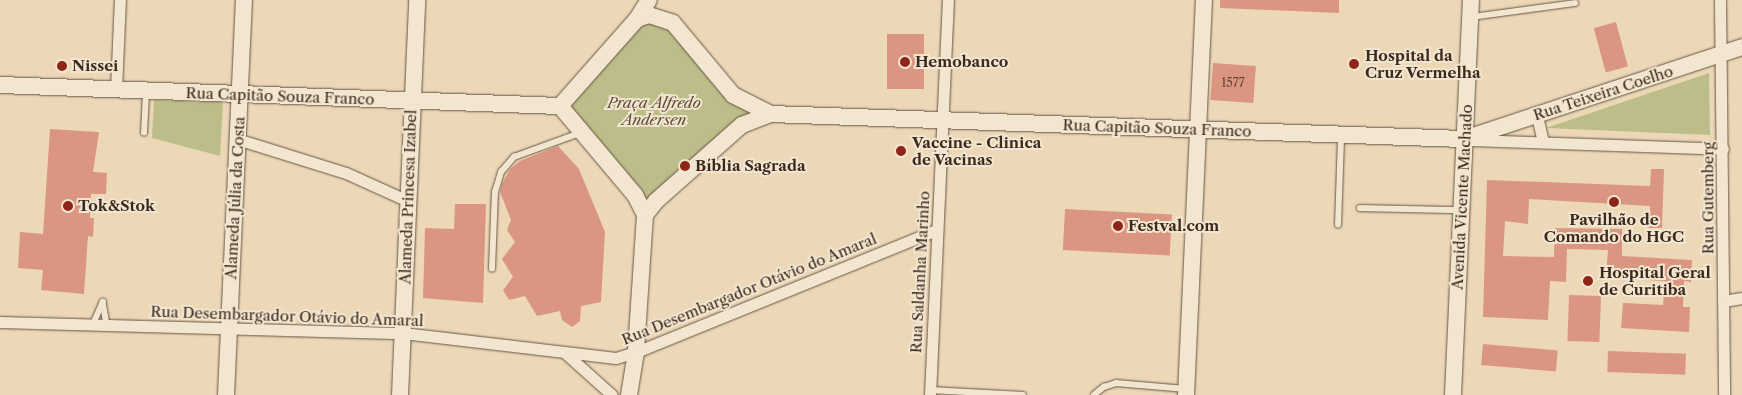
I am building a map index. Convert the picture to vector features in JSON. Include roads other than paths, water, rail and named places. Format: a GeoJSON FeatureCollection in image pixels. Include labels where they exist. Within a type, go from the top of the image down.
{"type":"FeatureCollection","features":[{"type":"Feature","properties":{"kind":"street"},"geometry":{"type":"LineString","coordinates":[[116,90],[120,0]]}},
{"type":"Feature","properties":{"kind":"street","name":"Alameda Júlia da Costa"},"geometry":{"type":"LineString","coordinates":[[226,395],[244,0]]}},
{"type":"Feature","properties":{"kind":"street","name":"Alameda Princesa Izabel"},"geometry":{"type":"LineString","coordinates":[[400,395],[417,0]]}},
{"type":"Feature","properties":{"kind":"street"},"geometry":{"type":"LineString","coordinates":[[629,395],[636,352],[645,215],[635,195],[560,106],[637,19],[649,0]]}},
{"type":"Feature","properties":{"kind":"street","name":"Rua Saldanha Marinho"},"geometry":{"type":"LineString","coordinates":[[930,393],[948,0]]}},
{"type":"Feature","properties":{"kind":"street"},"geometry":{"type":"LineString","coordinates":[[1186,392],[1204,0]]}},
{"type":"Feature","properties":{"kind":"street","name":"Avenida Vicente Machado"},"geometry":{"type":"LineString","coordinates":[[1453,395],[1471,0]]}},
{"type":"Feature","properties":{"kind":"street","name":"Rua Gutemberg"},"geometry":{"type":"LineString","coordinates":[[1720,0],[1724,395]]}},
{"type":"Feature","properties":{"kind":"street"},"geometry":{"type":"LineString","coordinates":[[637,19],[658,16],[672,23],[725,88],[743,102],[771,114]]}},
{"type":"Feature","properties":{"kind":"street","name":"Rua Teixeira Coelho"},"geometry":{"type":"LineString","coordinates":[[1464,139],[1742,47]]}},
{"type":"Feature","properties":{"kind":"street","name":"Rua Capitão Souza Franco"},"geometry":{"type":"LineString","coordinates":[[0,86],[560,106]]}},
{"type":"Feature","properties":{"kind":"street"},"geometry":{"type":"LineString","coordinates":[[645,215],[656,201],[742,126],[771,114]]}},
{"type":"Feature","properties":{"kind":"street","name":"Rua Capitão Souza Franco"},"geometry":{"type":"LineString","coordinates":[[771,114],[1723,149]]}},
{"type":"Feature","properties":{"kind":"street"},"geometry":{"type":"LineString","coordinates":[[1537,116],[1543,142]]}},
{"type":"Feature","properties":{"kind":"street"},"geometry":{"type":"LineString","coordinates":[[237,139],[338,170],[408,201]]}},
{"type":"Feature","properties":{"kind":"street","name":"Rua Desembargador Otávio do Amaral"},"geometry":{"type":"LineString","coordinates":[[0,322],[403,333],[616,358],[636,352],[937,230]]}},
{"type":"Feature","properties":{"kind":"street"},"geometry":{"type":"LineString","coordinates":[[1723,301],[1742,298]]}},
{"type":"Feature","properties":{"kind":"street"},"geometry":{"type":"LineString","coordinates":[[564,352],[612,395]]}},
{"type":"Feature","properties":{"kind":"lane"},"geometry":{"type":"LineString","coordinates":[[1470,17],[1575,3]]}},
{"type":"Feature","properties":{"kind":"lane"},"geometry":{"type":"LineString","coordinates":[[144,133],[146,91]]}},
{"type":"Feature","properties":{"kind":"lane"},"geometry":{"type":"LineString","coordinates":[[492,269],[495,192],[501,172],[514,156],[582,132]]}},
{"type":"Feature","properties":{"kind":"lane"},"geometry":{"type":"LineString","coordinates":[[1338,225],[1341,135]]}},
{"type":"Feature","properties":{"kind":"lane"},"geometry":{"type":"LineString","coordinates":[[1360,208],[1461,210]]}},
{"type":"Feature","properties":{"kind":"lane"},"geometry":{"type":"LineString","coordinates":[[93,324],[103,302],[107,325]]}},
{"type":"Feature","properties":{"kind":"lane"},"geometry":{"type":"LineString","coordinates":[[1094,395],[1104,387],[1116,384],[1186,392]]}},
{"type":"Feature","properties":{"kind":"lane"},"geometry":{"type":"LineString","coordinates":[[930,393],[1023,395]]}},
{"type":"Feature","properties":{"kind":"place","name":"Hemobanco"},"geometry":{"type":"Point","coordinates":[905,62]}},
{"type":"Feature","properties":{"kind":"place","name":"Hospital da Cruz Vermelha"},"geometry":{"type":"Point","coordinates":[1354,64]}},
{"type":"Feature","properties":{"kind":"place","name":"Nissei"},"geometry":{"type":"Point","coordinates":[62,66]}},
{"type":"Feature","properties":{"kind":"place","name":"Vaccine - Clinica de Vacinas"},"geometry":{"type":"Point","coordinates":[901,151]}},
{"type":"Feature","properties":{"kind":"place","name":"Bíblia Sagrada"},"geometry":{"type":"Point","coordinates":[685,166]}},
{"type":"Feature","properties":{"kind":"place","name":"Pavilhão de Comando do HGC"},"geometry":{"type":"Point","coordinates":[1614,202]}},
{"type":"Feature","properties":{"kind":"place","name":"Tok&Stok"},"geometry":{"type":"Point","coordinates":[68,206]}},
{"type":"Feature","properties":{"kind":"place","name":"Festval.com"},"geometry":{"type":"Point","coordinates":[1118,226]}},
{"type":"Feature","properties":{"kind":"place","name":"Hospital Geral de Curitiba"},"geometry":{"type":"Point","coordinates":[1588,281]}},
{"type":"Feature","properties":{"kind":"park label","name":"Praça Alfredo Andersen"},"geometry":{"type":"Point","coordinates":[654,110]}}]}
